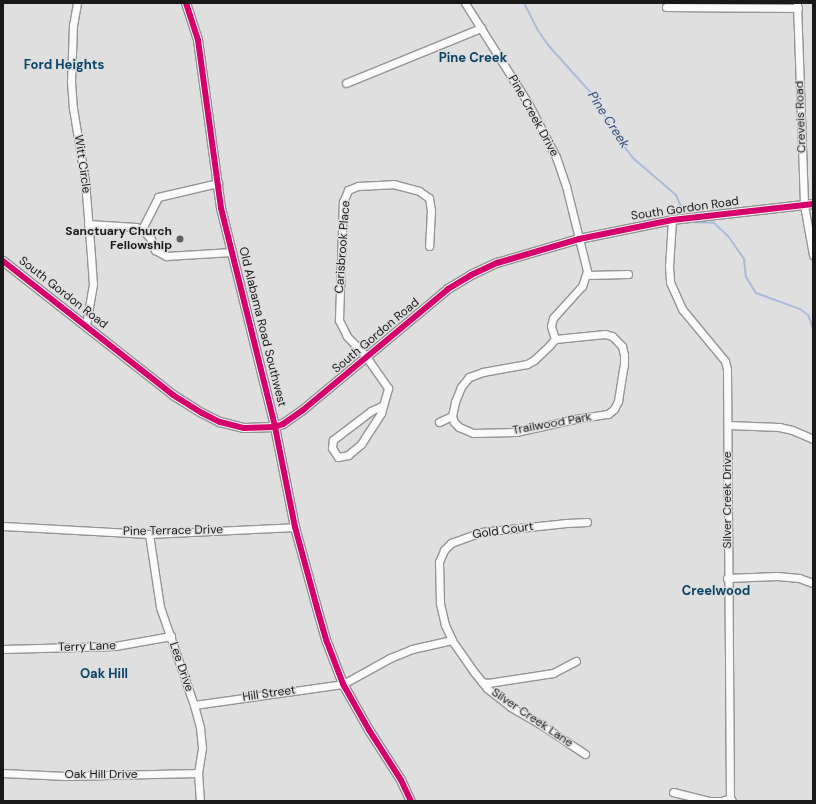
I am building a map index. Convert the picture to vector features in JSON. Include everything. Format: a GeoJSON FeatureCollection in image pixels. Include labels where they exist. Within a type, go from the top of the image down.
{"type":"FeatureCollection","features":[{"type":"Feature","properties":{"kind":"street","name":"Witt Circle"},"geometry":{"type":"LineString","coordinates":[[78,3],[73,25],[70,81],[85,181],[93,284],[86,325]]}},
{"type":"Feature","properties":{"kind":"street","name":"Old Alabama Road Southwest"},"geometry":{"type":"LineString","coordinates":[[186,3],[198,40],[221,208],[275,427],[295,527],[327,642],[343,684],[369,730],[401,780],[411,801]]}},
{"type":"Feature","properties":{"kind":"street","name":"Pine Creek Drive"},"geometry":{"type":"LineString","coordinates":[[465,3],[528,103],[556,157],[566,186],[579,239]]}},
{"type":"Feature","properties":{"kind":"street"},"geometry":{"type":"LineString","coordinates":[[666,7],[797,6]]}},
{"type":"Feature","properties":{"kind":"street","name":"Creveis Road"},"geometry":{"type":"LineString","coordinates":[[797,6],[804,205],[813,255]]}},
{"type":"Feature","properties":{"kind":"street"},"geometry":{"type":"LineString","coordinates":[[346,83],[481,28]]}},
{"type":"Feature","properties":{"kind":"street"},"geometry":{"type":"LineString","coordinates":[[142,229],[158,197],[218,183]]}},
{"type":"Feature","properties":{"kind":"street","name":"Carisbrook Place"},"geometry":{"type":"LineString","coordinates":[[366,356],[347,336],[339,320],[343,202],[348,190],[358,186],[393,184],[419,191],[429,198],[431,210],[429,246]]}},
{"type":"Feature","properties":{"kind":"street","name":"South Gordon Road"},"geometry":{"type":"LineString","coordinates":[[3,261],[173,395],[202,413],[220,422],[244,428],[275,427],[284,424],[303,410],[366,356],[448,290],[471,275],[497,263],[579,239],[672,220],[813,204]]}},
{"type":"Feature","properties":{"kind":"street","name":"Silver Creek Drive"},"geometry":{"type":"LineString","coordinates":[[672,220],[669,266],[670,282],[682,309],[726,364],[728,425],[727,578],[731,800]]}},
{"type":"Feature","properties":{"kind":"street"},"geometry":{"type":"LineString","coordinates":[[88,224],[136,226],[142,229],[151,239],[155,250],[162,254],[232,252]]}},
{"type":"Feature","properties":{"kind":"street"},"geometry":{"type":"LineString","coordinates":[[439,422],[452,416],[461,387],[469,377],[483,372],[527,364],[534,360],[555,339],[551,326],[553,318],[580,290],[587,275],[587,267],[579,239]]}},
{"type":"Feature","properties":{"kind":"street"},"geometry":{"type":"LineString","coordinates":[[587,275],[628,274]]}},
{"type":"Feature","properties":{"kind":"street","name":"Trailwood Park"},"geometry":{"type":"LineString","coordinates":[[452,416],[454,422],[459,427],[473,433],[484,433],[516,432],[575,419],[608,414],[614,409],[618,401],[624,365],[622,346],[612,336],[604,334],[555,339]]}},
{"type":"Feature","properties":{"kind":"street"},"geometry":{"type":"LineString","coordinates":[[366,356],[388,388],[381,413],[361,444],[348,455],[338,457],[332,448],[333,440],[371,411],[382,406]]}},
{"type":"Feature","properties":{"kind":"street"},"geometry":{"type":"LineString","coordinates":[[728,425],[792,430],[813,439]]}},
{"type":"Feature","properties":{"kind":"street","name":"Gold Court"},"geometry":{"type":"LineString","coordinates":[[452,640],[441,610],[439,562],[444,550],[451,543],[481,532],[587,522]]}},
{"type":"Feature","properties":{"kind":"street","name":"Pine Terrace Drive"},"geometry":{"type":"LineString","coordinates":[[3,526],[149,534],[295,527]]}},
{"type":"Feature","properties":{"kind":"street","name":"Lee Drive"},"geometry":{"type":"LineString","coordinates":[[149,534],[160,607],[194,705],[200,728],[202,748],[198,773],[200,801]]}},
{"type":"Feature","properties":{"kind":"street"},"geometry":{"type":"LineString","coordinates":[[727,578],[777,576],[799,578],[813,583]]}},
{"type":"Feature","properties":{"kind":"street","name":"Terry Lane"},"geometry":{"type":"LineString","coordinates":[[3,649],[115,646],[171,636]]}},
{"type":"Feature","properties":{"kind":"street"},"geometry":{"type":"LineString","coordinates":[[343,684],[390,658],[412,649],[452,640]]}},
{"type":"Feature","properties":{"kind":"street","name":"Silver Creek Lane"},"geometry":{"type":"LineString","coordinates":[[452,640],[482,682],[511,707],[540,724],[584,754]]}},
{"type":"Feature","properties":{"kind":"street"},"geometry":{"type":"LineString","coordinates":[[482,682],[553,673],[576,660]]}},
{"type":"Feature","properties":{"kind":"street","name":"Hill Street"},"geometry":{"type":"LineString","coordinates":[[194,705],[343,684]]}},
{"type":"Feature","properties":{"kind":"street","name":"Oak Hill Drive"},"geometry":{"type":"LineString","coordinates":[[3,773],[65,776],[198,773]]}},
{"type":"Feature","properties":{"kind":"street"},"geometry":{"type":"LineString","coordinates":[[673,792],[708,801],[731,800]]}},
{"type":"Feature","properties":{"kind":"waterway","name":"Pine Creek"},"geometry":{"type":"LineString","coordinates":[[524,3],[537,29],[548,45],[592,94],[616,135],[633,158],[676,195],[684,213]]}},
{"type":"Feature","properties":{"kind":"waterway","name":"Pine Creek"},"geometry":{"type":"LineString","coordinates":[[690,222],[714,223],[728,236],[744,259],[746,277],[756,293],[800,309],[808,315],[813,328]]}},
{"type":"Feature","properties":{"kind":"cycle path"},"geometry":{"type":"LineString","coordinates":[[186,3],[198,40],[221,208],[275,427],[295,527],[317,608],[327,642],[343,684],[369,730],[401,780],[411,801]]}},
{"type":"Feature","properties":{"kind":"cycle path"},"geometry":{"type":"LineString","coordinates":[[3,261],[173,395],[202,413],[220,422],[244,428],[275,427],[283,424],[303,410],[448,289],[471,275],[497,263],[579,239],[672,220],[813,204]]}},
{"type":"Feature","properties":{"kind":"place","name":"Sanctuary Church Fellowship"},"geometry":{"type":"Point","coordinates":[180,239]}},
{"type":"Feature","properties":{"kind":"district","name":"Pine Creek"},"geometry":{"type":"Point","coordinates":[473,58]}},
{"type":"Feature","properties":{"kind":"district","name":"Ford Heights"},"geometry":{"type":"Point","coordinates":[64,65]}},
{"type":"Feature","properties":{"kind":"district","name":"Creelwood"},"geometry":{"type":"Point","coordinates":[716,591]}},
{"type":"Feature","properties":{"kind":"district","name":"Oak Hill"},"geometry":{"type":"Point","coordinates":[104,674]}}]}
